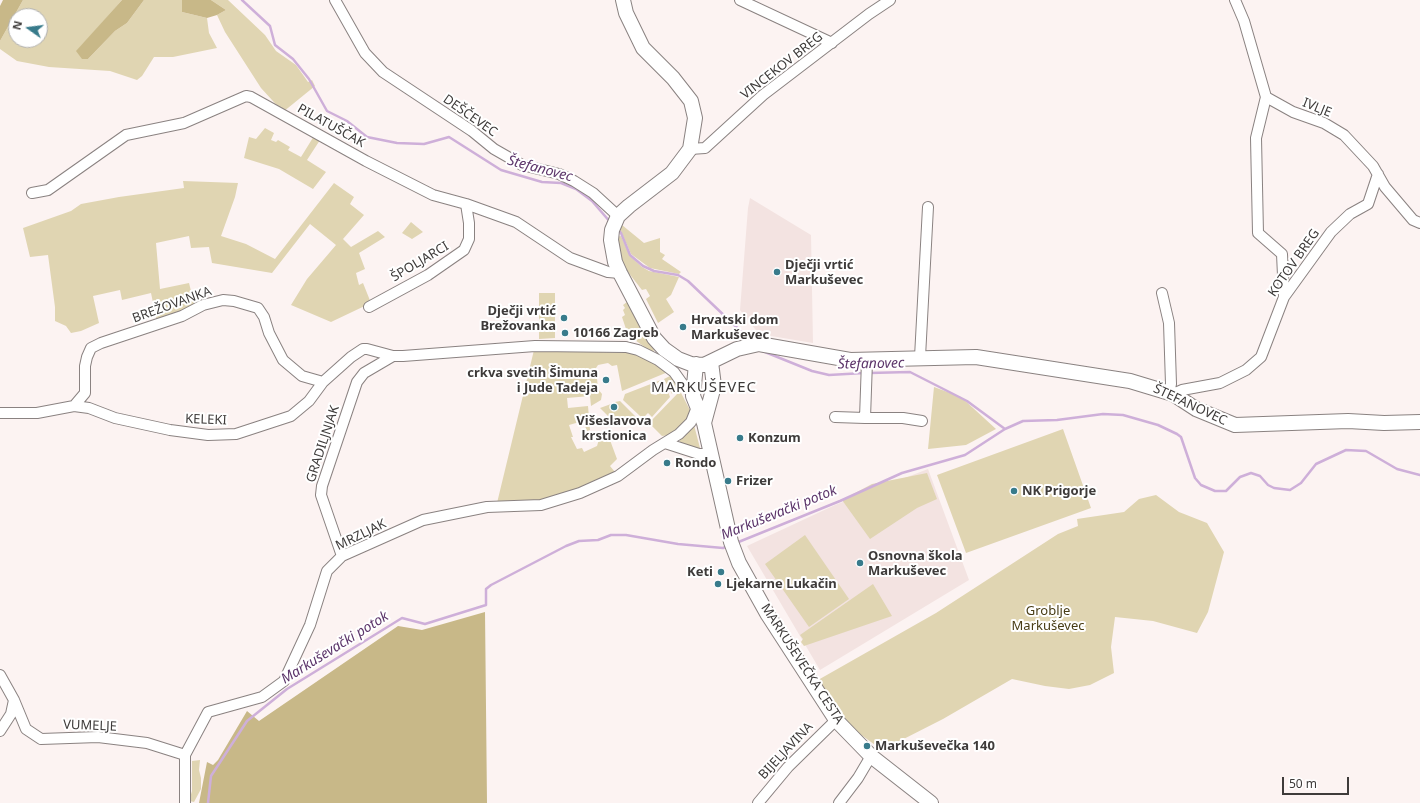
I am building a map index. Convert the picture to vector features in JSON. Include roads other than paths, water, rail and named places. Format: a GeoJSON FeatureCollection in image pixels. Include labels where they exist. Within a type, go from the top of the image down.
{"type":"FeatureCollection","features":[{"type":"Feature","properties":{"kind":"main road"},"geometry":{"type":"LineString","coordinates":[[623,0],[626,13],[643,48],[673,78],[691,100],[695,118],[690,149],[672,173],[629,206],[615,223],[612,248],[620,273],[659,344],[678,359],[696,364],[711,362],[714,380],[711,400],[704,423]]}},
{"type":"Feature","properties":{"kind":"main road","name":"ŠTEFANOVEC"},"geometry":{"type":"LineString","coordinates":[[711,362],[727,353],[753,345],[867,364],[920,357],[989,358],[1130,381],[1171,393],[1196,409],[1235,425],[1348,421],[1384,423],[1420,422]]}},
{"type":"Feature","properties":{"kind":"main road"},"geometry":{"type":"LineString","coordinates":[[696,364],[694,400],[702,402],[711,400]]}},
{"type":"Feature","properties":{"kind":"main road","name":"MARKUŠEVEČKA CESTA"},"geometry":{"type":"LineString","coordinates":[[694,400],[704,423],[733,546],[739,564],[768,614],[836,720],[871,756],[931,803]]}},
{"type":"Feature","properties":{"kind":"street","name":"DEŠČEVEC"},"geometry":{"type":"LineString","coordinates":[[335,0],[365,54],[383,72],[472,132],[494,150],[522,165],[559,174],[574,181],[593,193],[615,223]]}},
{"type":"Feature","properties":{"kind":"street"},"geometry":{"type":"LineString","coordinates":[[740,0],[832,43]]}},
{"type":"Feature","properties":{"kind":"street","name":"VINCEKOV BREG"},"geometry":{"type":"LineString","coordinates":[[690,149],[705,148],[763,95],[890,0]]}},
{"type":"Feature","properties":{"kind":"street"},"geometry":{"type":"LineString","coordinates":[[1235,0],[1244,21],[1266,97],[1256,138],[1258,233],[1282,254],[1284,297]]}},
{"type":"Feature","properties":{"kind":"street","name":"PILATUŠČAK"},"geometry":{"type":"LineString","coordinates":[[32,193],[48,190],[126,135],[184,123],[246,96],[257,100],[366,161],[433,195],[466,204],[516,222],[570,258],[608,272],[620,273]]}},
{"type":"Feature","properties":{"kind":"street","name":"IVLJE"},"geometry":{"type":"LineString","coordinates":[[1266,97],[1293,112],[1324,123],[1344,135],[1373,166],[1385,186],[1413,220],[1420,223]]}},
{"type":"Feature","properties":{"kind":"street","name":"KOTOV BREG"},"geometry":{"type":"LineString","coordinates":[[1171,393],[1220,383],[1246,370],[1262,358],[1284,297],[1331,232],[1350,214],[1368,204],[1378,174]]}},
{"type":"Feature","properties":{"kind":"street","name":"ŠPOLJARCI"},"geometry":{"type":"LineString","coordinates":[[369,306],[428,275],[464,250],[469,238],[466,204]]}},
{"type":"Feature","properties":{"kind":"street"},"geometry":{"type":"LineString","coordinates":[[920,357],[928,207]]}},
{"type":"Feature","properties":{"kind":"street"},"geometry":{"type":"LineString","coordinates":[[1162,293],[1169,323],[1171,393]]}},
{"type":"Feature","properties":{"kind":"street","name":"BREŽOVANKA"},"geometry":{"type":"LineString","coordinates":[[74,406],[85,393],[85,366],[91,348],[100,343],[182,316],[203,305],[223,300],[234,301],[258,308],[264,317],[269,333],[283,360],[302,376],[323,382]]}},
{"type":"Feature","properties":{"kind":"street"},"geometry":{"type":"LineString","coordinates":[[323,382],[363,350],[367,349],[393,356],[446,354],[535,346],[626,347],[638,350],[658,360],[674,372],[694,400]]}},
{"type":"Feature","properties":{"kind":"street","name":"GRADILJNJAK"},"geometry":{"type":"LineString","coordinates":[[342,556],[321,495],[322,486],[357,382],[364,373],[393,356]]}},
{"type":"Feature","properties":{"kind":"street"},"geometry":{"type":"LineString","coordinates":[[865,418],[867,364]]}},
{"type":"Feature","properties":{"kind":"street","name":"KELEKI"},"geometry":{"type":"LineString","coordinates":[[74,406],[89,408],[115,418],[170,430],[196,434],[236,434],[291,416],[309,401],[323,382]]}},
{"type":"Feature","properties":{"kind":"street","name":"MRZLJAK"},"geometry":{"type":"LineString","coordinates":[[185,803],[185,755],[208,712],[262,697],[284,681],[310,625],[327,571],[342,556],[423,520],[487,506],[541,505],[580,493],[618,476],[687,427],[694,417],[694,400]]}},
{"type":"Feature","properties":{"kind":"street"},"geometry":{"type":"LineString","coordinates":[[0,413],[38,413],[74,406]]}},
{"type":"Feature","properties":{"kind":"street"},"geometry":{"type":"LineString","coordinates":[[835,417],[903,418],[922,421]]}},
{"type":"Feature","properties":{"kind":"street"},"geometry":{"type":"LineString","coordinates":[[665,443],[699,454],[711,454]]}},
{"type":"Feature","properties":{"kind":"street","name":"VUMELJE"},"geometry":{"type":"LineString","coordinates":[[0,675],[14,700],[26,728],[41,739],[98,737],[147,743],[185,755]]}},
{"type":"Feature","properties":{"kind":"street"},"geometry":{"type":"LineString","coordinates":[[0,731],[11,714],[14,700]]}},
{"type":"Feature","properties":{"kind":"street","name":"BIJELJAVINA"},"geometry":{"type":"LineString","coordinates":[[758,803],[788,767],[836,720]]}},
{"type":"Feature","properties":{"kind":"street"},"geometry":{"type":"LineString","coordinates":[[839,803],[858,778],[871,756]]}},
{"type":"Feature","properties":{"kind":"waterway","name":"Štefanovec"},"geometry":{"type":"LineString","coordinates":[[242,0],[270,26],[275,45],[293,59],[309,79],[327,111],[347,121],[367,137],[397,143],[424,144],[449,137],[501,170],[542,182],[561,183],[576,189],[592,201],[611,223]]}},
{"type":"Feature","properties":{"kind":"waterway","name":"Štefanovec"},"geometry":{"type":"LineString","coordinates":[[617,229],[621,233],[630,255],[643,266],[654,271],[678,275],[688,281],[751,341]]}},
{"type":"Feature","properties":{"kind":"waterway","name":"Štefanovec"},"geometry":{"type":"LineString","coordinates":[[760,350],[812,371],[829,375],[864,373]]}},
{"type":"Feature","properties":{"kind":"waterway","name":"Štefanovec"},"geometry":{"type":"LineString","coordinates":[[869,373],[910,372],[967,401],[1005,429],[1023,421],[1057,420],[1103,414],[1123,415],[1158,425],[1181,437],[1195,478],[1201,485],[1215,491],[1226,491],[1240,477],[1251,473],[1260,476],[1268,485],[1274,488],[1290,490],[1301,483],[1316,464],[1346,450],[1366,451],[1397,469],[1420,475]]}},
{"type":"Feature","properties":{"kind":"waterway","name":"Markuševački potok"},"geometry":{"type":"LineString","coordinates":[[736,543],[840,501],[902,473],[965,455],[1005,429]]}},
{"type":"Feature","properties":{"kind":"waterway","name":"Markuševački potok"},"geometry":{"type":"LineString","coordinates":[[208,803],[211,776],[247,721],[287,689],[402,618],[425,624],[486,605],[486,589],[491,585],[566,546],[579,541],[598,540],[611,535],[626,535],[678,544],[723,548],[728,546]]}},
{"type":"Feature","properties":{"kind":"place","name":"Dječji vrtić Markuševec"},"geometry":{"type":"Point","coordinates":[777,272]}},
{"type":"Feature","properties":{"kind":"place","name":"Dječji vrtić Brežovanka"},"geometry":{"type":"Point","coordinates":[564,318]}},
{"type":"Feature","properties":{"kind":"place","name":"Hrvatski dom Markuševec"},"geometry":{"type":"Point","coordinates":[683,327]}},
{"type":"Feature","properties":{"kind":"place","name":"10166 Zagreb"},"geometry":{"type":"Point","coordinates":[565,333]}},
{"type":"Feature","properties":{"kind":"place","name":"crkva svetih Šimuna i Jude Tadeja"},"geometry":{"type":"Point","coordinates":[606,380]}},
{"type":"Feature","properties":{"kind":"place","name":"Višeslavova krstionica"},"geometry":{"type":"Point","coordinates":[614,407]}},
{"type":"Feature","properties":{"kind":"place","name":"Konzum"},"geometry":{"type":"Point","coordinates":[740,438]}},
{"type":"Feature","properties":{"kind":"place","name":"Rondo"},"geometry":{"type":"Point","coordinates":[667,463]}},
{"type":"Feature","properties":{"kind":"place","name":"Frizer"},"geometry":{"type":"Point","coordinates":[728,481]}},
{"type":"Feature","properties":{"kind":"place","name":"NK Prigorje"},"geometry":{"type":"Point","coordinates":[1014,491]}},
{"type":"Feature","properties":{"kind":"place","name":"Osnovna škola Markuševec"},"geometry":{"type":"Point","coordinates":[860,563]}},
{"type":"Feature","properties":{"kind":"place","name":"Keti"},"geometry":{"type":"Point","coordinates":[721,572]}},
{"type":"Feature","properties":{"kind":"place","name":"Ljekarne Lukačin"},"geometry":{"type":"Point","coordinates":[718,584]}},
{"type":"Feature","properties":{"kind":"place","name":"Markuševečka 140"},"geometry":{"type":"Point","coordinates":[867,746]}},
{"type":"Feature","properties":{"kind":"district","name":"MARKUŠEVEC"},"geometry":{"type":"Point","coordinates":[704,388]}},
{"type":"Feature","properties":{"kind":"park label","name":"Groblje Markuševec"},"geometry":{"type":"Point","coordinates":[1048,618]}}]}
